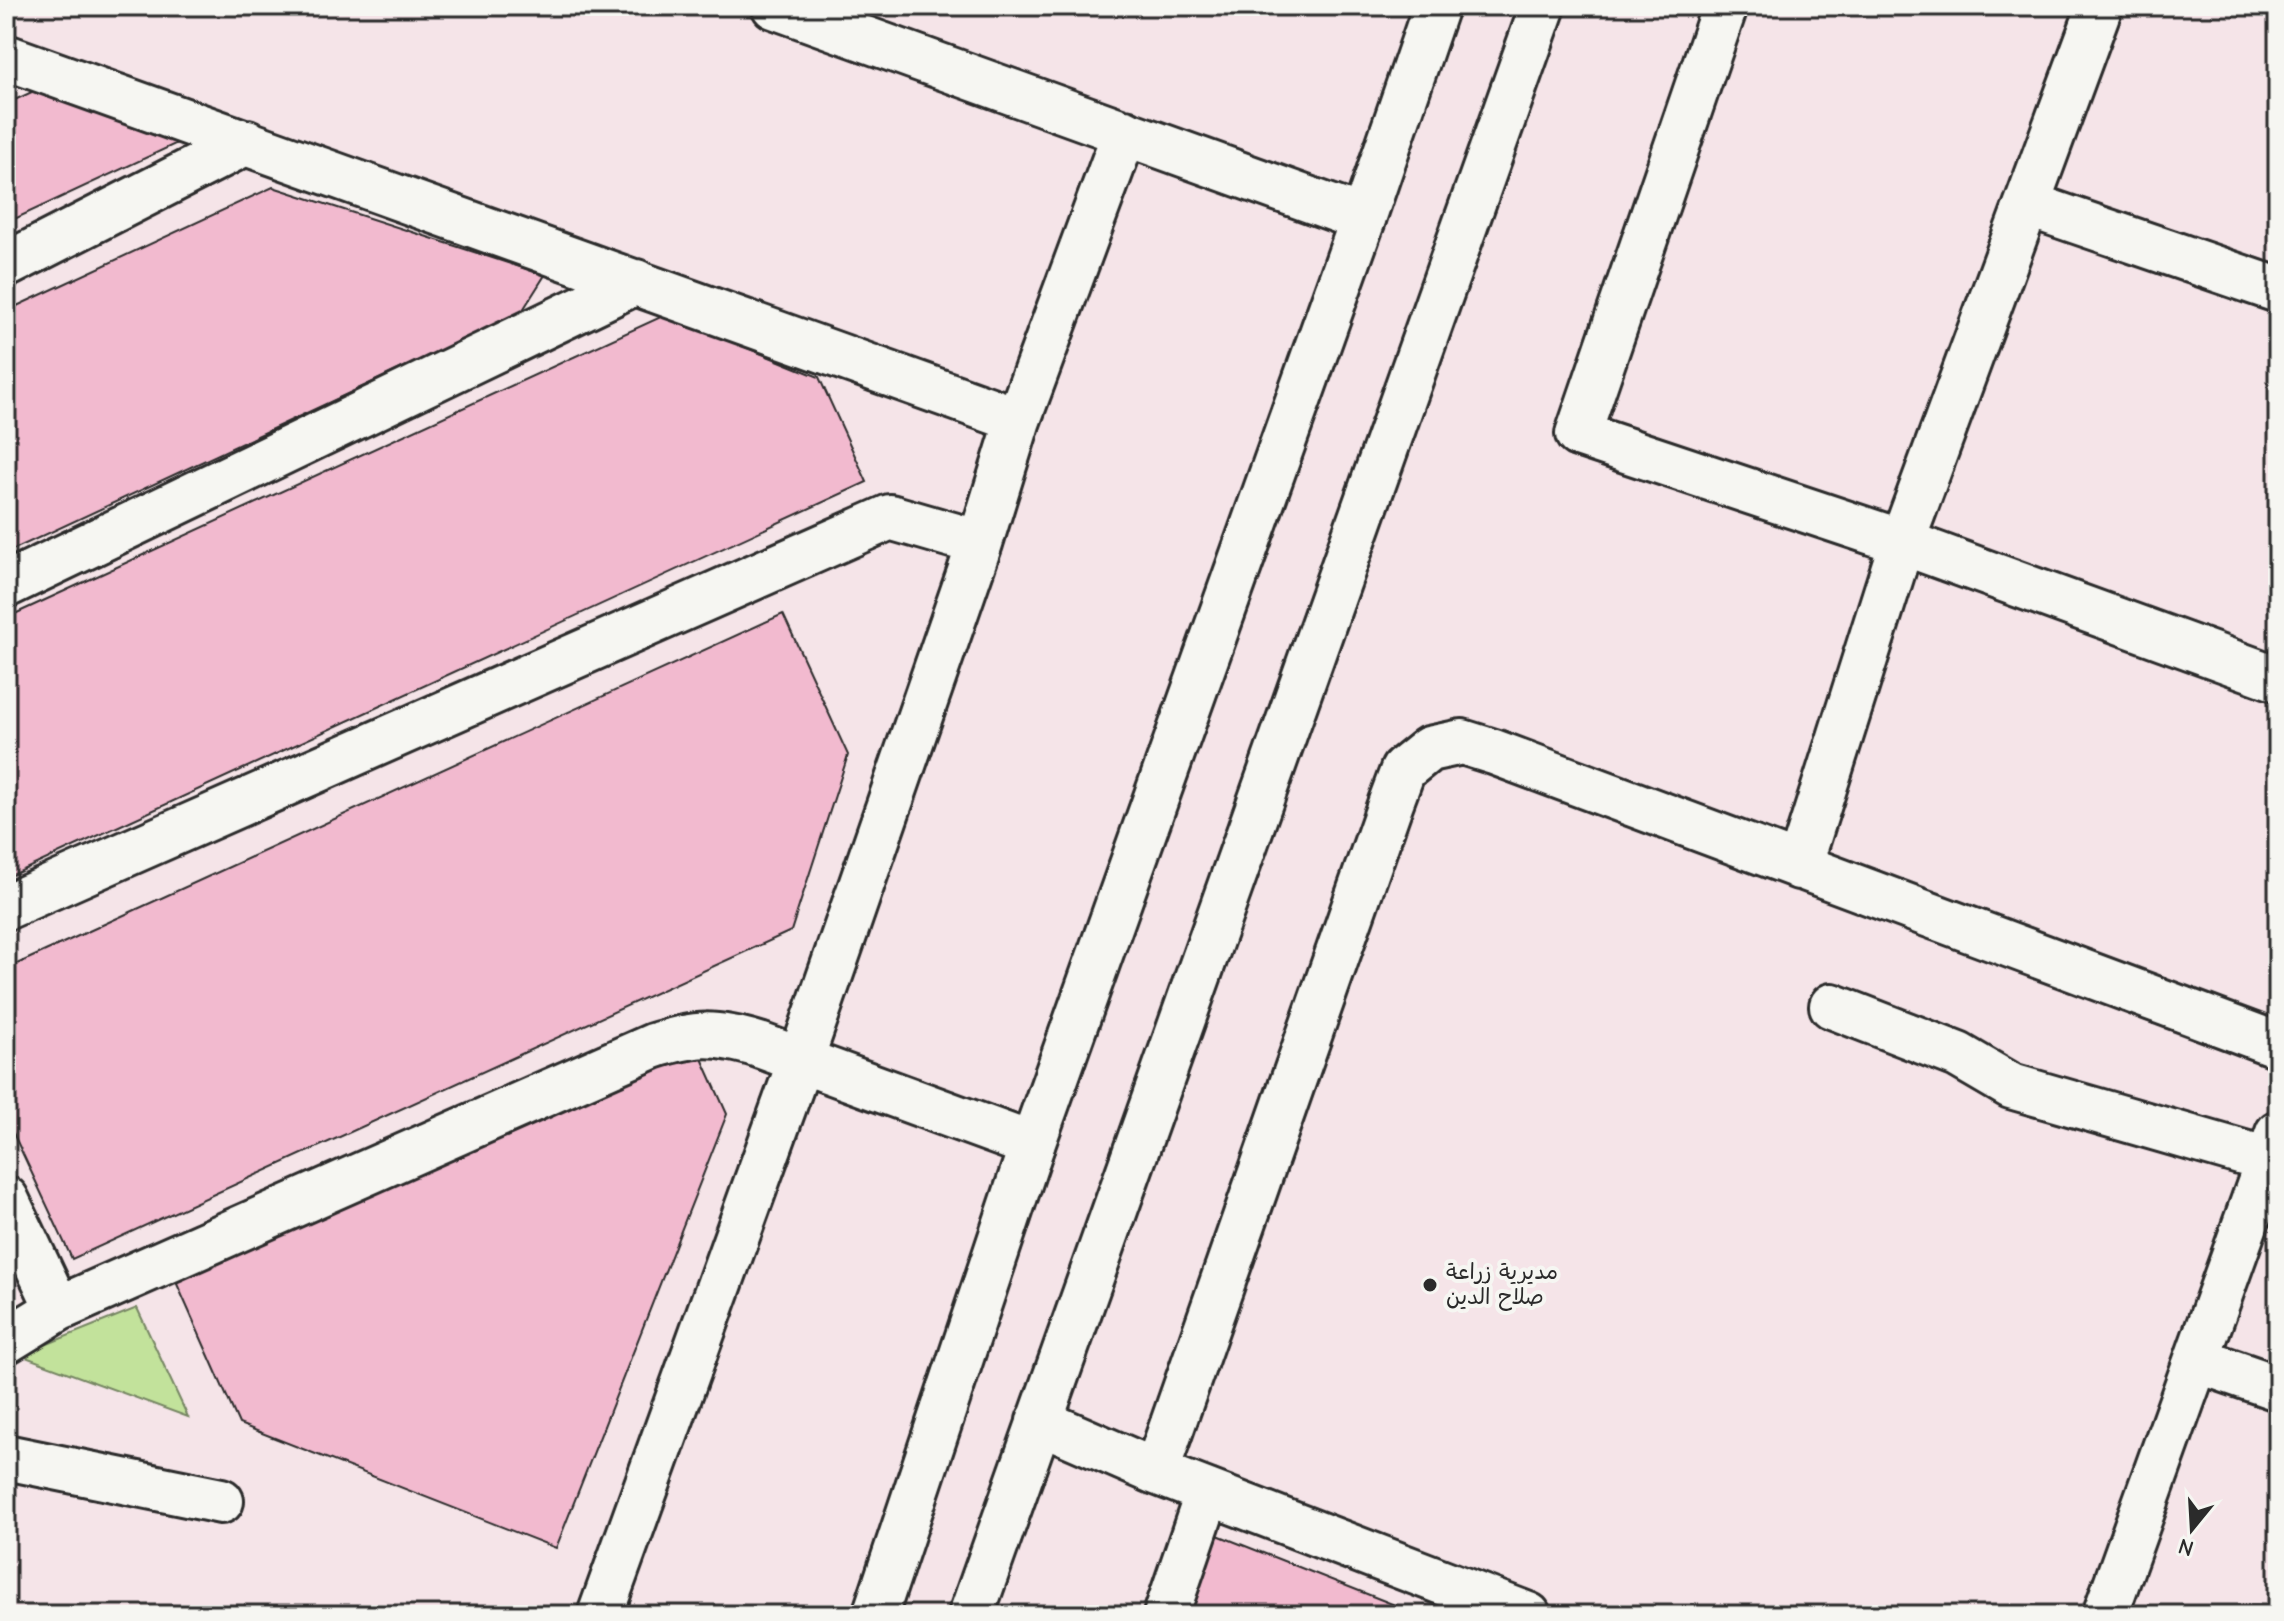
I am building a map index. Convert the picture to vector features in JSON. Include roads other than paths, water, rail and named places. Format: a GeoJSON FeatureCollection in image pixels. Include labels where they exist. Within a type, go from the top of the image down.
{"type":"FeatureCollection","features":[{"type":"Feature","properties":{"kind":"street"},"geometry":{"type":"LineString","coordinates":[[774,6],[1363,219]]}},
{"type":"Feature","properties":{"kind":"street"},"geometry":{"type":"LineString","coordinates":[[875,1615],[1032,1145],[1363,219],[1436,6]]}},
{"type":"Feature","properties":{"kind":"street"},"geometry":{"type":"LineString","coordinates":[[971,1615],[1543,6]]}},
{"type":"Feature","properties":{"kind":"street"},"geometry":{"type":"LineString","coordinates":[[1725,6],[1578,434],[1902,542],[2278,679]]}},
{"type":"Feature","properties":{"kind":"street"},"geometry":{"type":"LineString","coordinates":[[1799,867],[1902,542],[2100,6]]}},
{"type":"Feature","properties":{"kind":"street"},"geometry":{"type":"LineString","coordinates":[[6,57],[1018,420]]}},
{"type":"Feature","properties":{"kind":"street"},"geometry":{"type":"LineString","coordinates":[[600,1615],[801,1059],[980,543],[1018,420],[1125,132]]}},
{"type":"Feature","properties":{"kind":"street"},"geometry":{"type":"LineString","coordinates":[[6,265],[247,142]]}},
{"type":"Feature","properties":{"kind":"street"},"geometry":{"type":"LineString","coordinates":[[2027,204],[2278,290]]}},
{"type":"Feature","properties":{"kind":"street"},"geometry":{"type":"LineString","coordinates":[[6,585],[636,282]]}},
{"type":"Feature","properties":{"kind":"street"},"geometry":{"type":"LineString","coordinates":[[6,907],[890,517],[980,543]]}},
{"type":"Feature","properties":{"kind":"street"},"geometry":{"type":"LineString","coordinates":[[1156,1472],[1403,770],[1429,749],[1462,742],[2278,1045]]}},
{"type":"Feature","properties":{"kind":"street"},"geometry":{"type":"LineString","coordinates":[[1832,1006],[1958,1055],[2011,1086],[2273,1147],[2105,1615]]}},
{"type":"Feature","properties":{"kind":"street"},"geometry":{"type":"LineString","coordinates":[[6,1341],[58,1309],[653,1046],[688,1035],[725,1035],[801,1059],[1032,1145]]}},
{"type":"Feature","properties":{"kind":"street"},"geometry":{"type":"LineString","coordinates":[[6,1199],[58,1309]]}},
{"type":"Feature","properties":{"kind":"street"},"geometry":{"type":"LineString","coordinates":[[2197,1360],[2278,1388]]}},
{"type":"Feature","properties":{"kind":"street"},"geometry":{"type":"LineString","coordinates":[[1039,1421],[1156,1472],[1528,1615]]}},
{"type":"Feature","properties":{"kind":"street"},"geometry":{"type":"LineString","coordinates":[[6,1457],[221,1501]]}},
{"type":"Feature","properties":{"kind":"street"},"geometry":{"type":"LineString","coordinates":[[1166,1615],[1208,1492]]}},
{"type":"Feature","properties":{"kind":"place","name":"مديرية زراعة صلاح الدين"},"geometry":{"type":"Point","coordinates":[1430,1285]}}]}
